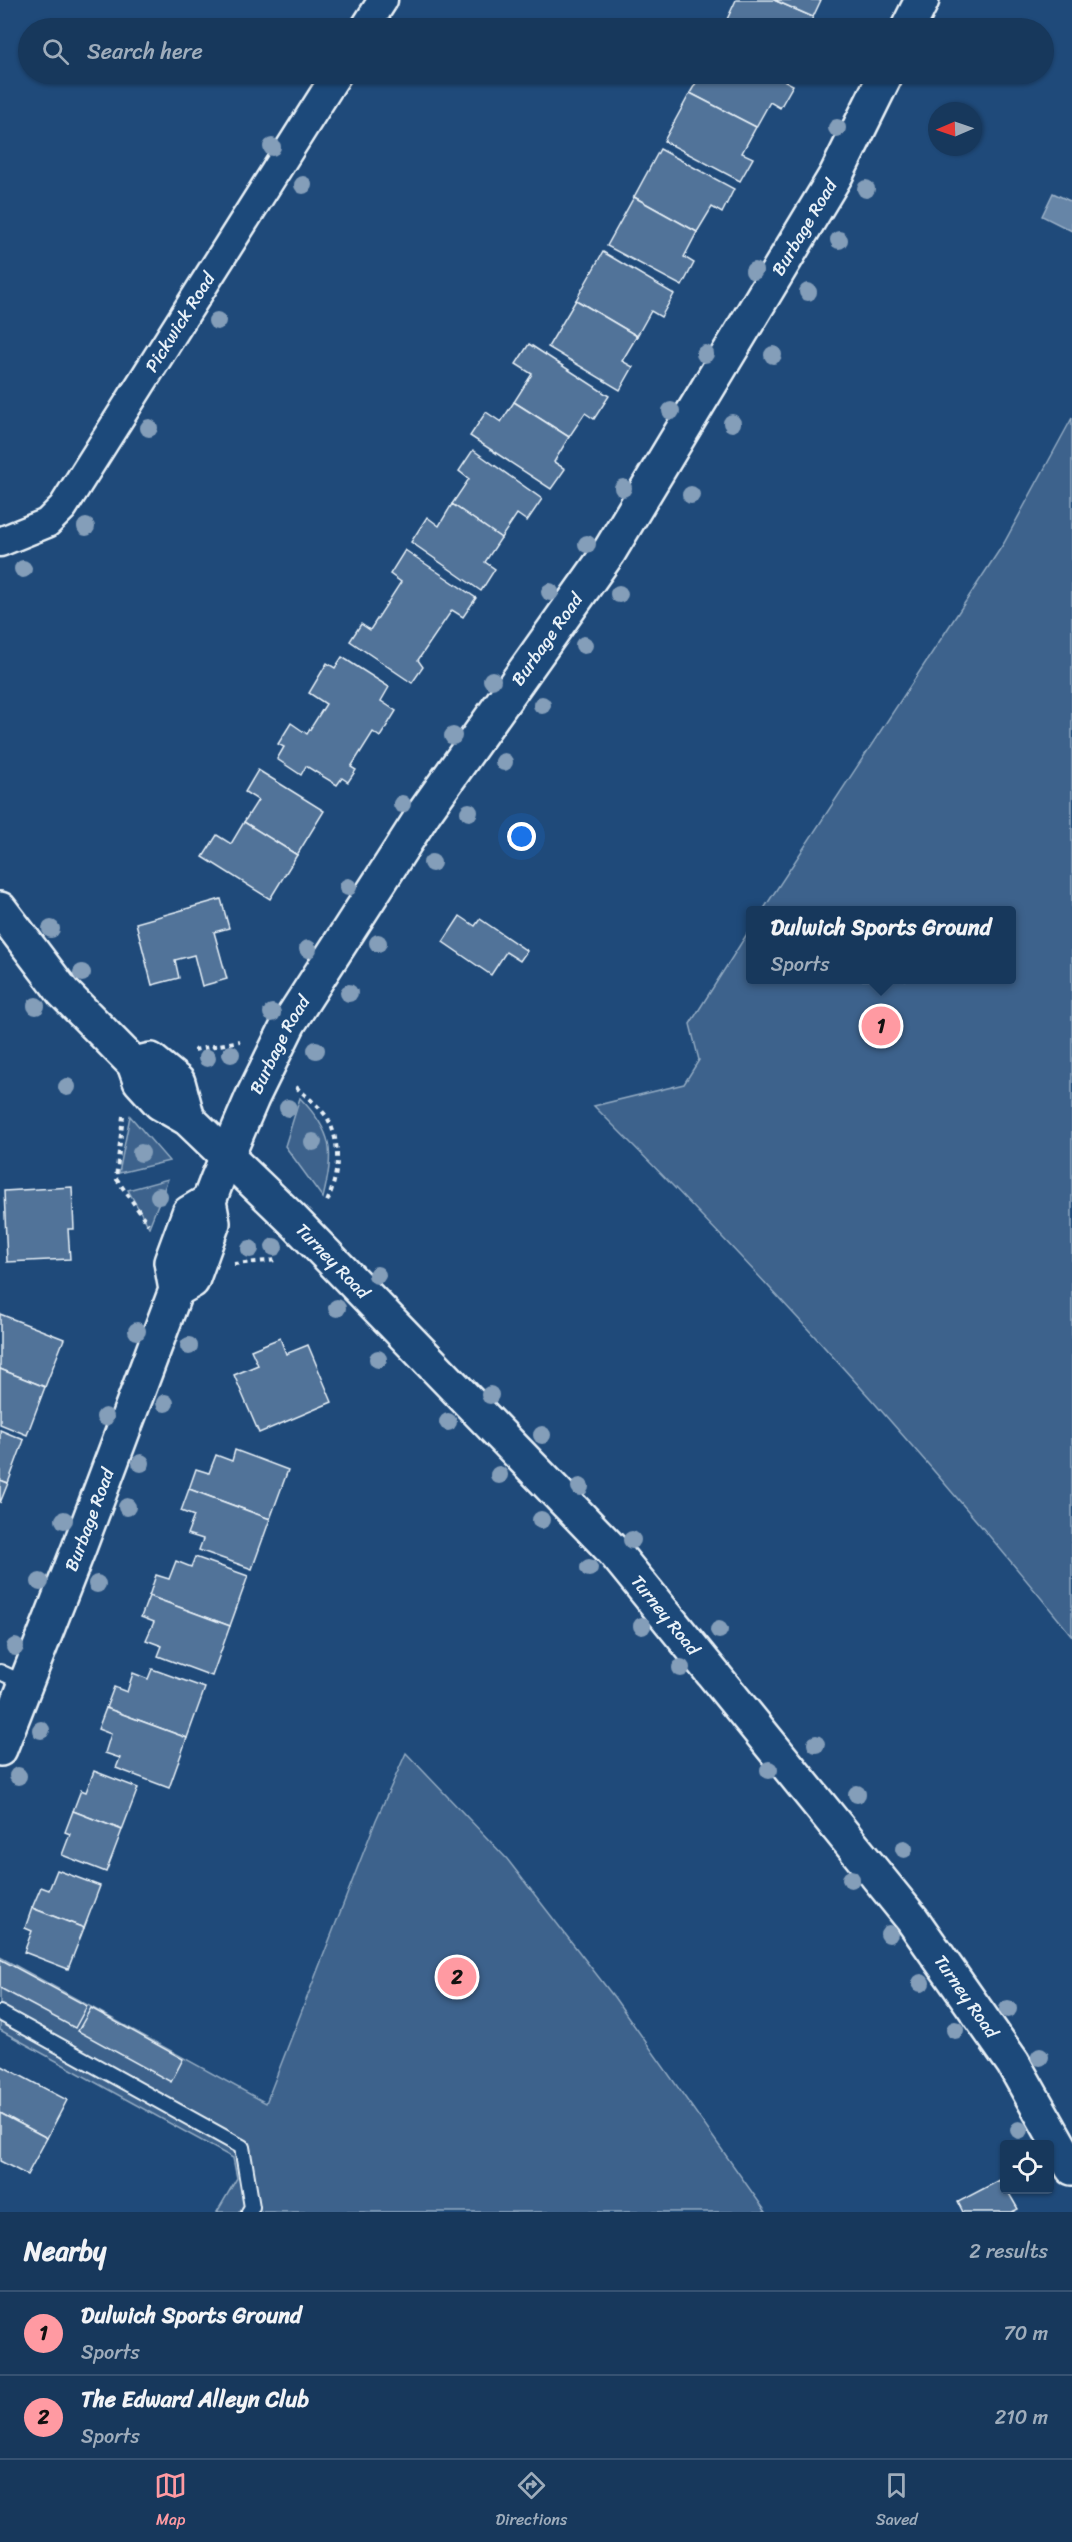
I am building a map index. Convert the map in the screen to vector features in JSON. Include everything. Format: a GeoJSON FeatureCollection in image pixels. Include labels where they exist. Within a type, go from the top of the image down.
{"type":"FeatureCollection","features":[{"type":"Feature","properties":{"kind":"street"},"geometry":{"type":"LineString","coordinates":[[372,18],[384,0]]}},
{"type":"Feature","properties":{"kind":"street"},"geometry":{"type":"LineString","coordinates":[[913,18],[922,0]]}},
{"type":"Feature","properties":{"kind":"street","name":"Pickwick Road"},"geometry":{"type":"LineString","coordinates":[[0,542],[47,524],[63,507],[331,84]]}},
{"type":"Feature","properties":{"kind":"street","name":"Burbage Road"},"geometry":{"type":"LineString","coordinates":[[0,1749],[13,1678],[176,1290],[171,1262],[184,1224],[189,1213],[209,1202],[226,1157],[268,1062],[289,1023],[424,813],[609,552],[836,176],[881,84]]}},
{"type":"Feature","properties":{"kind":"street","name":"Turney Road"},"geometry":{"type":"LineString","coordinates":[[0,909],[63,992],[134,1064],[152,1060],[178,1082],[189,1119],[292,1219],[615,1553],[912,1919],[1013,2063],[1072,2168]]}},
{"type":"Feature","properties":{"kind":"lane"},"geometry":{"type":"LineString","coordinates":[[0,2013],[242,2147],[252,2207],[249,2212]]}},
{"type":"Feature","properties":{"kind":"path"},"geometry":{"type":"LineString","coordinates":[[183,1053],[240,1041]]}},
{"type":"Feature","properties":{"kind":"path"},"geometry":{"type":"LineString","coordinates":[[296,1087],[329,1120],[338,1152],[333,1190],[325,1206]]}},
{"type":"Feature","properties":{"kind":"path"},"geometry":{"type":"LineString","coordinates":[[124,1110],[116,1178],[153,1232]]}},
{"type":"Feature","properties":{"kind":"path"},"geometry":{"type":"LineString","coordinates":[[231,1264],[278,1260]]}},
{"type":"Feature","properties":{"kind":"shaded area"},"geometry":{"type":"Polygon","coordinates":[[[1053,193],[1072,202],[1072,231],[1042,216],[1053,193]]]}},
{"type":"Feature","properties":{"kind":"shaded area"},"geometry":{"type":"Polygon","coordinates":[[[1072,418],[1072,1636],[958,1499],[840,1364],[657,1169],[594,1106],[684,1084],[699,1060],[690,1024],[746,935],[746,984],[1016,984],[1016,906],[766,906],[1004,543],[1072,418]]]}},
{"type":"Feature","properties":{"kind":"shaded area"},"geometry":{"type":"Polygon","coordinates":[[[300,1098],[319,1122],[328,1144],[329,1168],[323,1198],[285,1146],[300,1098]]]}},
{"type":"Feature","properties":{"kind":"shaded area"},"geometry":{"type":"Polygon","coordinates":[[[130,1116],[169,1161],[119,1173],[130,1116]]]}},
{"type":"Feature","properties":{"kind":"shaded area"},"geometry":{"type":"Polygon","coordinates":[[[168,1179],[149,1227],[128,1190],[168,1179]]]}},
{"type":"Feature","properties":{"kind":"shaded area"},"geometry":{"type":"Polygon","coordinates":[[[406,1753],[507,1859],[614,1997],[766,2212],[217,2212],[237,2178],[233,2158],[0,2030],[0,1957],[266,2103],[376,1820],[406,1753]]]}},
{"type":"Feature","properties":{"kind":"building"},"geometry":{"type":"Polygon","coordinates":[[[736,0],[774,0],[813,17],[813,18],[728,18],[736,0]]]}},
{"type":"Feature","properties":{"kind":"building"},"geometry":{"type":"Polygon","coordinates":[[[774,0],[821,0],[813,17],[774,0]]]}},
{"type":"Feature","properties":{"kind":"building"},"geometry":{"type":"Polygon","coordinates":[[[695,84],[793,85],[780,108],[770,102],[756,127],[690,93],[695,84]]]}},
{"type":"Feature","properties":{"kind":"building"},"geometry":{"type":"Polygon","coordinates":[[[690,93],[756,127],[742,153],[753,158],[740,181],[664,141],[690,93]]]}},
{"type":"Feature","properties":{"kind":"building"},"geometry":{"type":"Polygon","coordinates":[[[660,149],[734,189],[722,213],[712,207],[697,232],[634,197],[660,149]]]}},
{"type":"Feature","properties":{"kind":"building"},"geometry":{"type":"Polygon","coordinates":[[[634,197],[697,232],[684,257],[694,263],[682,286],[607,246],[634,197]]]}},
{"type":"Feature","properties":{"kind":"building"},"geometry":{"type":"Polygon","coordinates":[[[603,252],[674,294],[661,317],[651,311],[637,336],[576,300],[603,252]]]}},
{"type":"Feature","properties":{"kind":"building"},"geometry":{"type":"Polygon","coordinates":[[[576,300],[637,336],[622,361],[633,367],[620,390],[548,347],[576,300]]]}},
{"type":"Feature","properties":{"kind":"building"},"geometry":{"type":"Polygon","coordinates":[[[529,344],[609,396],[594,419],[585,413],[569,437],[514,402],[532,374],[516,364],[529,344]]]}},
{"type":"Feature","properties":{"kind":"building"},"geometry":{"type":"Polygon","coordinates":[[[514,402],[569,437],[554,462],[565,469],[551,489],[470,436],[486,412],[501,422],[514,402]]]}},
{"type":"Feature","properties":{"kind":"building"},"geometry":{"type":"Polygon","coordinates":[[[473,450],[542,499],[527,521],[517,514],[501,538],[452,504],[469,479],[459,471],[473,450]]]}},
{"type":"Feature","properties":{"kind":"building"},"geometry":{"type":"Polygon","coordinates":[[[452,504],[501,538],[485,562],[495,569],[481,591],[411,542],[427,517],[439,526],[452,504]]]}},
{"type":"Feature","properties":{"kind":"building"},"geometry":{"type":"Polygon","coordinates":[[[405,550],[476,598],[463,617],[452,610],[418,660],[423,667],[412,683],[350,641],[361,624],[370,630],[401,582],[390,574],[405,550]]]}},
{"type":"Feature","properties":{"kind":"building"},"geometry":{"type":"Polygon","coordinates":[[[342,657],[389,687],[381,701],[396,711],[380,737],[373,732],[351,767],[356,770],[348,782],[342,778],[337,785],[306,766],[301,775],[277,759],[284,747],[278,744],[291,723],[307,734],[326,704],[309,693],[327,663],[335,668],[342,657]]]}},
{"type":"Feature","properties":{"kind":"building"},"geometry":{"type":"Polygon","coordinates":[[[258,770],[324,811],[297,855],[244,822],[258,800],[245,792],[258,770]]]}},
{"type":"Feature","properties":{"kind":"building"},"geometry":{"type":"Polygon","coordinates":[[[244,822],[297,855],[270,899],[203,857],[217,835],[231,844],[244,822]]]}},
{"type":"Feature","properties":{"kind":"building"},"geometry":{"type":"Polygon","coordinates":[[[221,899],[229,928],[214,932],[227,979],[202,986],[194,955],[175,960],[179,978],[152,985],[136,923],[221,899]]]}},
{"type":"Feature","properties":{"kind":"building"},"geometry":{"type":"Polygon","coordinates":[[[460,916],[475,926],[480,919],[527,951],[520,961],[506,952],[491,975],[443,942],[460,916]]]}},
{"type":"Feature","properties":{"kind":"building"},"geometry":{"type":"Polygon","coordinates":[[[72,1187],[74,1229],[68,1229],[70,1259],[7,1262],[4,1191],[72,1187]]]}},
{"type":"Feature","properties":{"kind":"building"},"geometry":{"type":"Polygon","coordinates":[[[0,1314],[64,1339],[45,1387],[0,1369],[0,1314]]]}},
{"type":"Feature","properties":{"kind":"building"},"geometry":{"type":"Polygon","coordinates":[[[280,1338],[286,1354],[308,1345],[332,1402],[259,1433],[234,1375],[258,1365],[251,1350],[280,1338]]]}},
{"type":"Feature","properties":{"kind":"building"},"geometry":{"type":"Polygon","coordinates":[[[0,1369],[45,1387],[27,1435],[0,1424],[0,1369]]]}},
{"type":"Feature","properties":{"kind":"building"},"geometry":{"type":"Polygon","coordinates":[[[0,1430],[24,1440],[8,1483],[0,1480],[0,1430]]]}},
{"type":"Feature","properties":{"kind":"building"},"geometry":{"type":"Polygon","coordinates":[[[235,1450],[288,1470],[270,1519],[189,1489],[196,1469],[209,1473],[216,1455],[232,1461],[235,1450]]]}},
{"type":"Feature","properties":{"kind":"building"},"geometry":{"type":"Polygon","coordinates":[[[0,1480],[8,1483],[0,1503],[0,1480]]]}},
{"type":"Feature","properties":{"kind":"building"},"geometry":{"type":"Polygon","coordinates":[[[189,1489],[270,1519],[252,1569],[199,1550],[203,1539],[187,1534],[194,1516],[181,1511],[189,1489]]]}},
{"type":"Feature","properties":{"kind":"building"},"geometry":{"type":"Polygon","coordinates":[[[195,1557],[248,1576],[230,1626],[149,1596],[156,1575],[169,1579],[176,1561],[191,1567],[195,1557]]]}},
{"type":"Feature","properties":{"kind":"building"},"geometry":{"type":"Polygon","coordinates":[[[149,1596],[230,1626],[212,1676],[158,1656],[162,1646],[146,1640],[154,1622],[141,1617],[149,1596]]]}},
{"type":"Feature","properties":{"kind":"building"},"geometry":{"type":"Polygon","coordinates":[[[152,1669],[205,1688],[187,1738],[106,1708],[114,1687],[127,1692],[133,1673],[148,1679],[152,1669]]]}},
{"type":"Feature","properties":{"kind":"building"},"geometry":{"type":"Polygon","coordinates":[[[106,1708],[187,1738],[169,1788],[116,1768],[120,1758],[105,1753],[111,1734],[98,1729],[106,1708]]]}},
{"type":"Feature","properties":{"kind":"building"},"geometry":{"type":"Polygon","coordinates":[[[94,1771],[138,1788],[122,1830],[73,1811],[81,1790],[86,1792],[94,1771]]]}},
{"type":"Feature","properties":{"kind":"building"},"geometry":{"type":"Polygon","coordinates":[[[73,1811],[122,1830],[106,1872],[62,1855],[70,1834],[65,1832],[73,1811]]]}},
{"type":"Feature","properties":{"kind":"building"},"geometry":{"type":"Polygon","coordinates":[[[57,1870],[100,1886],[84,1928],[32,1908],[41,1887],[49,1890],[57,1870]]]}},
{"type":"Feature","properties":{"kind":"building"},"geometry":{"type":"Polygon","coordinates":[[[32,1908],[84,1928],[68,1969],[24,1952],[32,1931],[25,1928],[32,1908]]]}},
{"type":"Feature","properties":{"kind":"building"},"geometry":{"type":"Polygon","coordinates":[[[0,1959],[87,2006],[75,2028],[0,1988],[0,1959]]]}},
{"type":"Feature","properties":{"kind":"building"},"geometry":{"type":"Polygon","coordinates":[[[91,2008],[183,2059],[171,2082],[78,2031],[91,2008]]]}},
{"type":"Feature","properties":{"kind":"building"},"geometry":{"type":"Polygon","coordinates":[[[0,2065],[67,2100],[47,2138],[0,2113],[0,2065]]]}},
{"type":"Feature","properties":{"kind":"building"},"geometry":{"type":"Polygon","coordinates":[[[0,2113],[47,2138],[27,2175],[0,2161],[0,2113]]]}},
{"type":"Feature","properties":{"kind":"building"},"geometry":{"type":"Polygon","coordinates":[[[1000,2180],[1000,2194],[1009,2194],[1018,2209],[1012,2212],[963,2212],[958,2202],[1000,2180]]]}},
{"type":"Feature","properties":{"kind":"place","name":"Dulwich Sports Ground"},"geometry":{"type":"Point","coordinates":[881,1026]}},
{"type":"Feature","properties":{"kind":"place","name":"The Edward Alleyn Club"},"geometry":{"type":"Point","coordinates":[457,1977]}}]}
